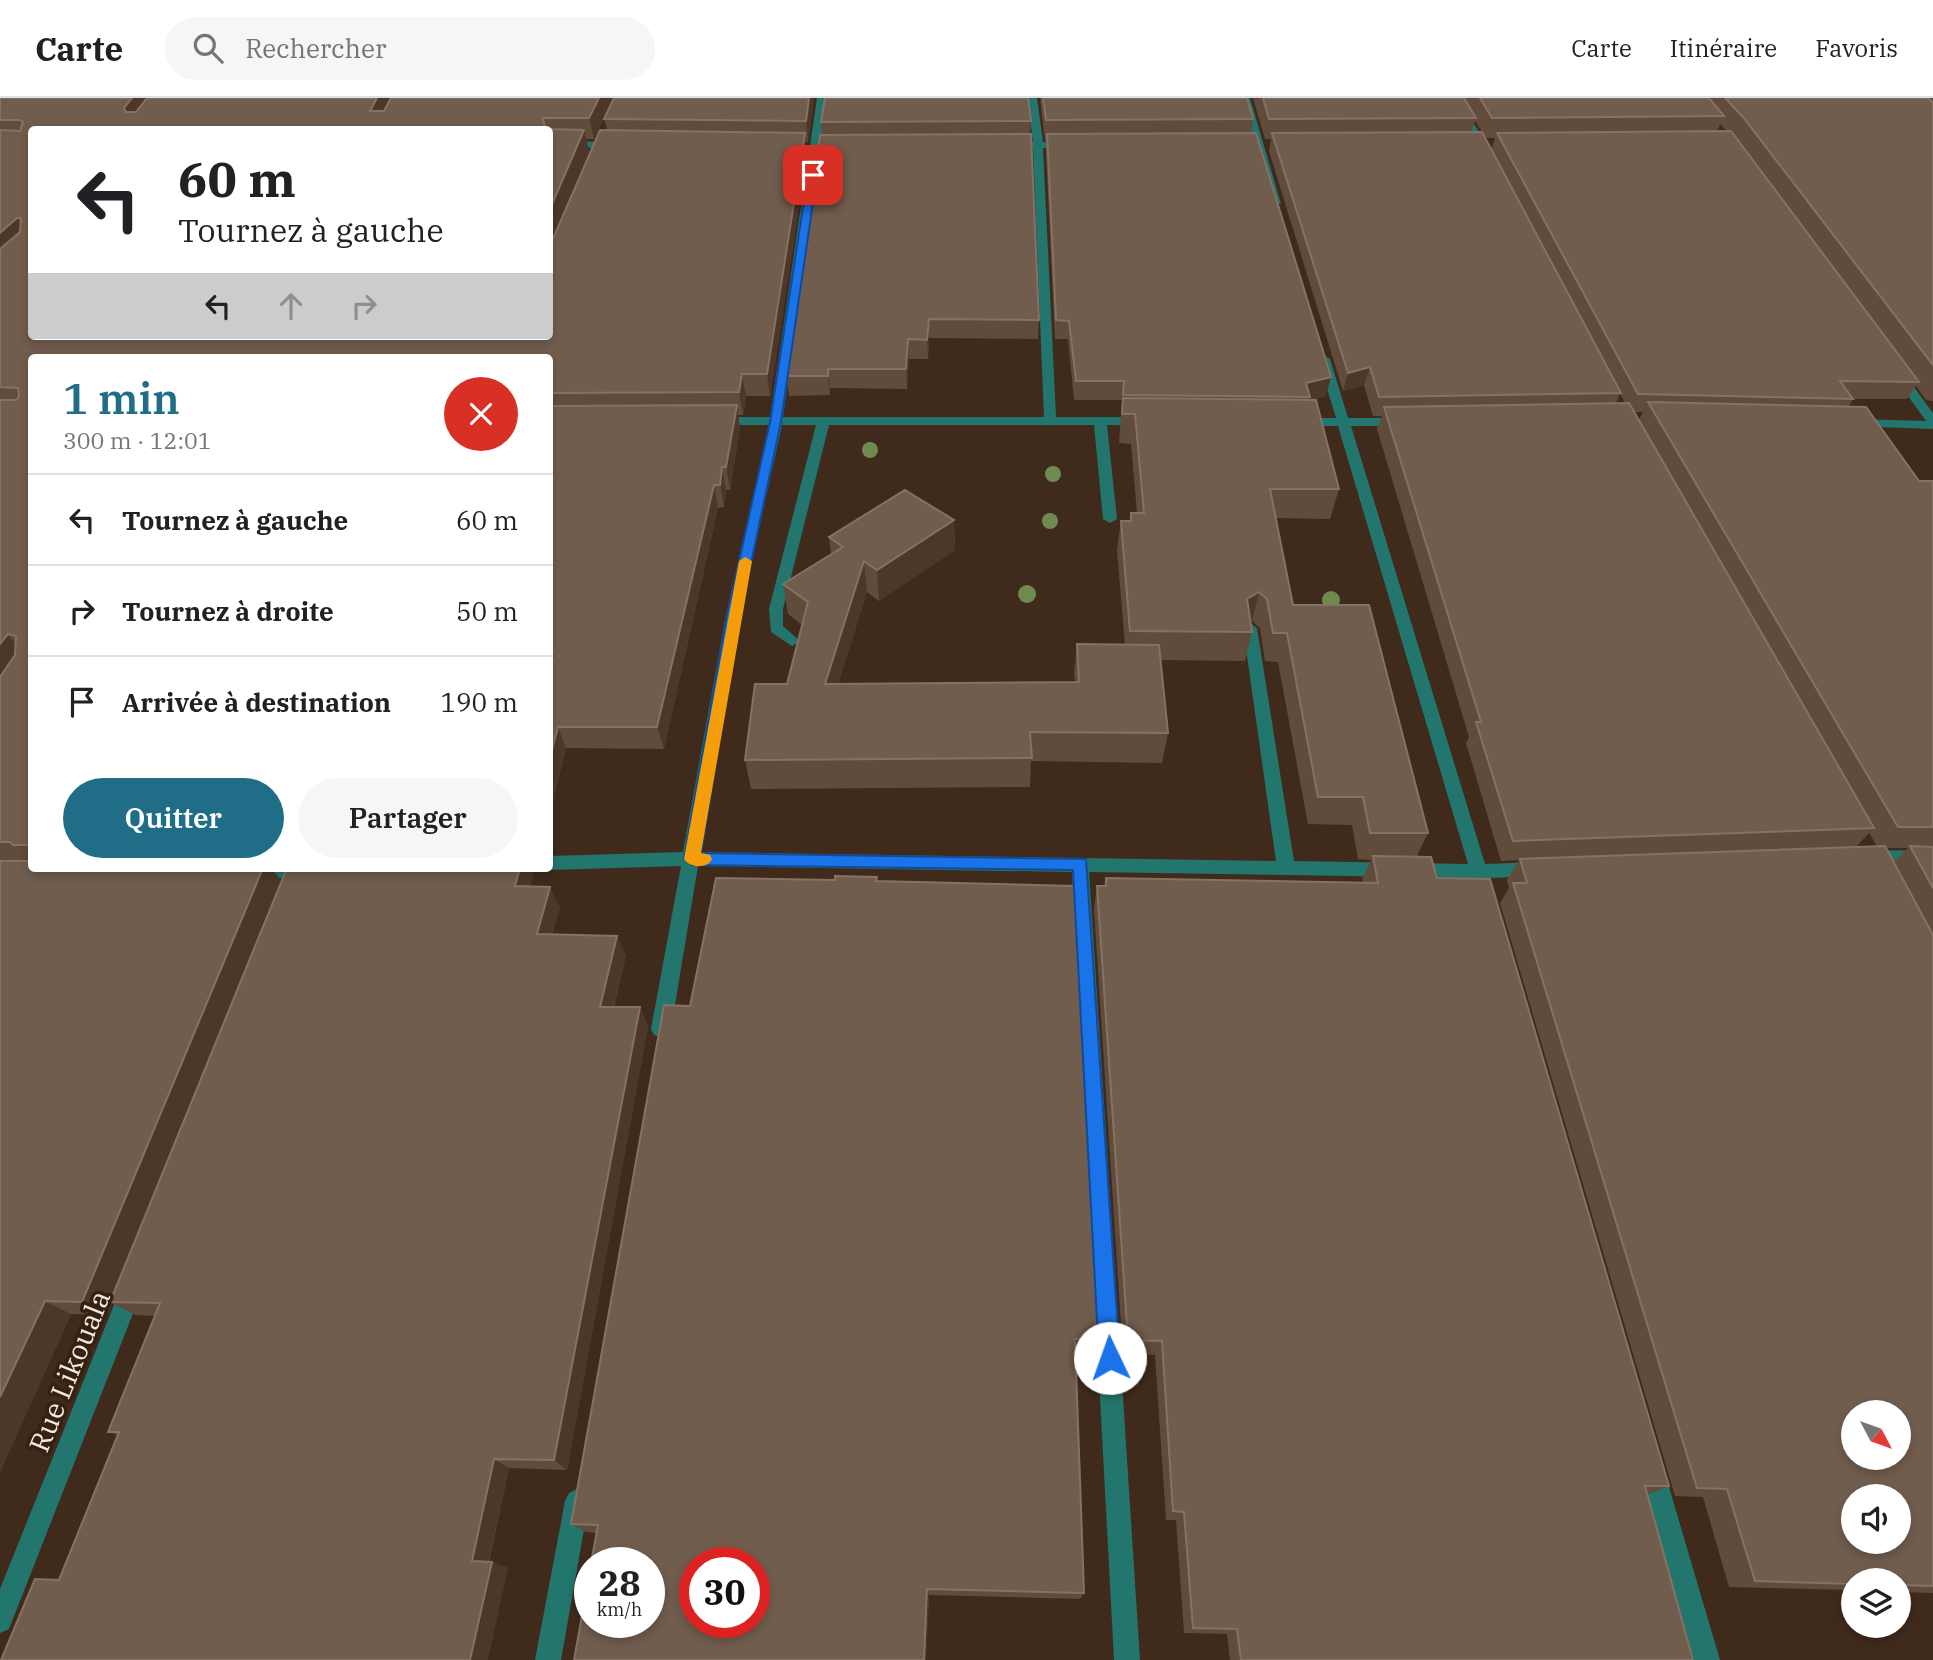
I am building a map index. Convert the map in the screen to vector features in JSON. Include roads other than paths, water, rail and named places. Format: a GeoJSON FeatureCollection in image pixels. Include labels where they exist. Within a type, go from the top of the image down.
{"type":"FeatureCollection","features":[{"type":"Feature","properties":{"kind":"street"},"geometry":{"type":"LineString","coordinates":[[658,1049],[733,615],[776,422],[822,98]]}},
{"type":"Feature","properties":{"kind":"street"},"geometry":{"type":"LineString","coordinates":[[1032,98],[1038,145],[1050,420]]}},
{"type":"Feature","properties":{"kind":"street"},"geometry":{"type":"LineString","coordinates":[[1245,98],[1283,222]]}},
{"type":"Feature","properties":{"kind":"street"},"geometry":{"type":"LineString","coordinates":[[1453,98],[1493,166]]}},
{"type":"Feature","properties":{"kind":"street"},"geometry":{"type":"LineString","coordinates":[[596,156],[606,133]]}},
{"type":"Feature","properties":{"kind":"street"},"geometry":{"type":"LineString","coordinates":[[553,144],[628,145]]}},
{"type":"Feature","properties":{"kind":"street"},"geometry":{"type":"LineString","coordinates":[[1001,145],[1080,145]]}},
{"type":"Feature","properties":{"kind":"street"},"geometry":{"type":"LineString","coordinates":[[1320,348],[1494,925]]}},
{"type":"Feature","properties":{"kind":"street"},"geometry":{"type":"LineString","coordinates":[[1894,369],[1933,423]]}},
{"type":"Feature","properties":{"kind":"street"},"geometry":{"type":"LineString","coordinates":[[698,421],[1154,421]]}},
{"type":"Feature","properties":{"kind":"street"},"geometry":{"type":"LineString","coordinates":[[1100,421],[1110,519]]}},
{"type":"Feature","properties":{"kind":"street"},"geometry":{"type":"LineString","coordinates":[[1289,422],[1423,421]]}},
{"type":"Feature","properties":{"kind":"street"},"geometry":{"type":"LineString","coordinates":[[792,641],[776,628],[776,609],[823,422]]}},
{"type":"Feature","properties":{"kind":"street"},"geometry":{"type":"LineString","coordinates":[[1839,423],[1933,423]]}},
{"type":"Feature","properties":{"kind":"street"},"geometry":{"type":"LineString","coordinates":[[1250,628],[1286,867]]}},
{"type":"Feature","properties":{"kind":"street"},"geometry":{"type":"LineString","coordinates":[[1846,858],[1933,859]]}},
{"type":"Feature","properties":{"kind":"street"},"geometry":{"type":"LineString","coordinates":[[553,863],[692,859],[1479,871],[1547,868]]}},
{"type":"Feature","properties":{"kind":"street"},"geometry":{"type":"LineString","coordinates":[[1080,863],[1127,1660]]}},
{"type":"Feature","properties":{"kind":"street"},"geometry":{"type":"LineString","coordinates":[[287,897],[297,872]]}},
{"type":"Feature","properties":{"kind":"street","name":"Rue Likouala"},"geometry":{"type":"LineString","coordinates":[[0,1620],[138,1272]]}},
{"type":"Feature","properties":{"kind":"street"},"geometry":{"type":"LineString","coordinates":[[1646,1448],[1707,1660]]}},
{"type":"Feature","properties":{"kind":"street"},"geometry":{"type":"LineString","coordinates":[[548,1660],[580,1483]]}}]}
